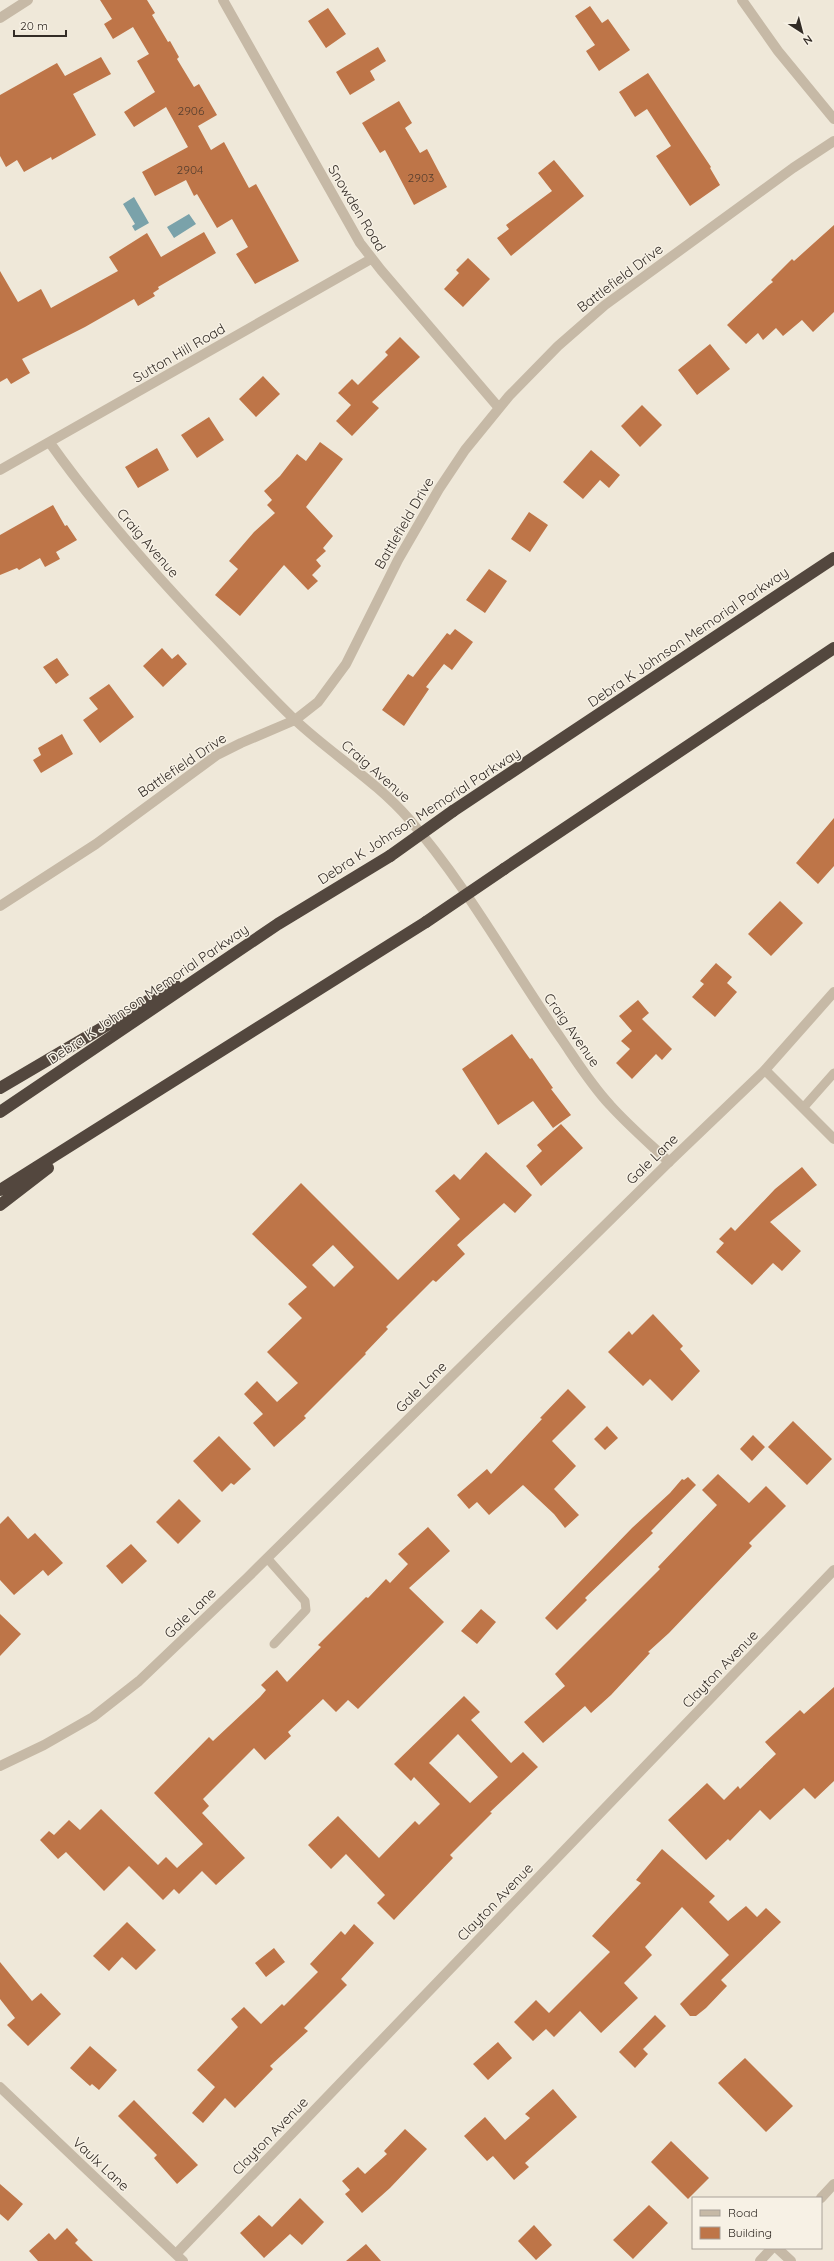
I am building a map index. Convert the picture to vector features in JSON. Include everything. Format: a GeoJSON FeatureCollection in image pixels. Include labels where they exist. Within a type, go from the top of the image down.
{"type":"FeatureCollection","features":[{"type":"Feature","properties":{"kind":"highway","name":"Debra K Johnson Memorial Parkway"},"geometry":{"type":"LineString","coordinates":[[0,1112],[278,924],[390,856],[453,811],[834,558]]}},
{"type":"Feature","properties":{"kind":"highway"},"geometry":{"type":"LineString","coordinates":[[0,1190],[426,922],[834,648]]}},
{"type":"Feature","properties":{"kind":"highway"},"geometry":{"type":"LineString","coordinates":[[0,1088],[278,924]]}},
{"type":"Feature","properties":{"kind":"highway"},"geometry":{"type":"LineString","coordinates":[[0,1204],[121,1113]]}},
{"type":"Feature","properties":{"kind":"street"},"geometry":{"type":"LineString","coordinates":[[0,18],[28,0]]}},
{"type":"Feature","properties":{"kind":"street","name":"Snowden Road"},"geometry":{"type":"LineString","coordinates":[[223,0],[350,226],[371,259],[499,408]]}},
{"type":"Feature","properties":{"kind":"street"},"geometry":{"type":"LineString","coordinates":[[742,0],[778,50],[834,119]]}},
{"type":"Feature","properties":{"kind":"street","name":"Battlefield Drive"},"geometry":{"type":"LineString","coordinates":[[0,906],[96,844],[217,755],[295,720],[318,702],[339,676],[354,651],[398,560],[426,511],[465,450],[499,408],[549,355],[605,305],[786,173],[834,141]]}},
{"type":"Feature","properties":{"kind":"street","name":"Sutton Hill Road"},"geometry":{"type":"LineString","coordinates":[[0,470],[50,443],[371,259]]}},
{"type":"Feature","properties":{"kind":"street","name":"Craig Avenue"},"geometry":{"type":"LineString","coordinates":[[50,443],[104,515],[163,582],[295,720],[378,789],[410,820],[435,851],[590,1080],[610,1105],[669,1162]]}},
{"type":"Feature","properties":{"kind":"street","name":"Gale Lane"},"geometry":{"type":"LineString","coordinates":[[0,1766],[44,1745],[93,1717],[139,1681],[267,1558],[669,1162],[766,1070],[834,992]]}},
{"type":"Feature","properties":{"kind":"street"},"geometry":{"type":"LineString","coordinates":[[766,1070],[834,1139]]}},
{"type":"Feature","properties":{"kind":"street","name":"Clayton Avenue"},"geometry":{"type":"LineString","coordinates":[[180,2257],[834,1570]]}},
{"type":"Feature","properties":{"kind":"street","name":"Vaulx Lane"},"geometry":{"type":"LineString","coordinates":[[0,2087],[180,2257]]}},
{"type":"Feature","properties":{"kind":"street"},"geometry":{"type":"LineString","coordinates":[[821,2197],[834,2184]]}},
{"type":"Feature","properties":{"kind":"street"},"geometry":{"type":"LineString","coordinates":[[760,2261],[771,2249]]}},
{"type":"Feature","properties":{"kind":"street"},"geometry":{"type":"LineString","coordinates":[[778,2249],[791,2261]]}},
{"type":"Feature","properties":{"kind":"lane"},"geometry":{"type":"LineString","coordinates":[[803,1108],[834,1073]]}},
{"type":"Feature","properties":{"kind":"lane"},"geometry":{"type":"LineString","coordinates":[[267,1558],[305,1601],[306,1610],[274,1644]]}},
{"type":"Feature","properties":{"kind":"water"},"geometry":{"type":"Polygon","coordinates":[[[134,197],[149,223],[135,231],[132,226],[135,224],[123,204],[134,197]]]}},
{"type":"Feature","properties":{"kind":"water"},"geometry":{"type":"Polygon","coordinates":[[[189,214],[196,224],[174,238],[167,227],[189,214]]]}},
{"type":"Feature","properties":{"kind":"building"},"geometry":{"type":"Polygon","coordinates":[[[100,0],[147,0],[155,13],[152,15],[168,42],[170,41],[179,57],[177,59],[194,87],[199,84],[217,115],[198,126],[211,150],[224,142],[249,188],[256,184],[299,261],[255,284],[236,254],[248,247],[232,219],[217,228],[197,194],[194,196],[186,180],[155,196],[142,172],[188,147],[166,107],[134,127],[124,112],[155,92],[137,61],[149,54],[133,27],[113,39],[104,24],[112,19],[100,0]]]}},
{"type":"Feature","properties":{"kind":"building"},"geometry":{"type":"Polygon","coordinates":[[[590,6],[602,23],[608,19],[630,50],[599,71],[586,51],[595,45],[575,16],[590,6]]]}},
{"type":"Feature","properties":{"kind":"building"},"geometry":{"type":"Polygon","coordinates":[[[328,8],[346,34],[326,48],[308,21],[328,8]]]}},
{"type":"Feature","properties":{"kind":"building"},"geometry":{"type":"Polygon","coordinates":[[[378,47],[386,61],[370,71],[375,80],[350,95],[336,72],[378,47]]]}},
{"type":"Feature","properties":{"kind":"building"},"geometry":{"type":"Polygon","coordinates":[[[101,57],[111,74],[73,94],[96,135],[52,160],[51,157],[24,172],[17,160],[6,167],[0,156],[0,95],[57,63],[65,76],[101,57]]]}},
{"type":"Feature","properties":{"kind":"building"},"geometry":{"type":"Polygon","coordinates":[[[648,73],[711,167],[710,168],[720,185],[690,206],[656,156],[671,146],[647,109],[635,117],[619,92],[648,73]]]}},
{"type":"Feature","properties":{"kind":"building"},"geometry":{"type":"Polygon","coordinates":[[[399,101],[412,123],[405,128],[420,153],[427,149],[447,187],[414,205],[385,150],[380,153],[362,123],[399,101]]]}},
{"type":"Feature","properties":{"kind":"building"},"geometry":{"type":"Polygon","coordinates":[[[554,160],[584,196],[511,256],[497,238],[509,229],[506,225],[552,191],[538,173],[554,160]]]}},
{"type":"Feature","properties":{"kind":"building"},"geometry":{"type":"Polygon","coordinates":[[[834,225],[834,312],[813,332],[802,320],[783,336],[776,328],[763,340],[758,333],[746,344],[727,325],[773,282],[771,280],[792,259],[794,261],[834,225]]]}},
{"type":"Feature","properties":{"kind":"building"},"geometry":{"type":"Polygon","coordinates":[[[204,232],[216,253],[158,287],[159,289],[153,293],[155,296],[138,306],[134,299],[85,327],[22,359],[30,373],[11,384],[7,378],[0,382],[0,271],[18,302],[41,289],[51,308],[118,271],[109,257],[147,233],[161,257],[204,232]]]}},
{"type":"Feature","properties":{"kind":"building"},"geometry":{"type":"Polygon","coordinates":[[[468,258],[490,279],[463,307],[444,289],[459,273],[456,270],[468,258]]]}},
{"type":"Feature","properties":{"kind":"building"},"geometry":{"type":"Polygon","coordinates":[[[400,337],[420,357],[372,402],[379,408],[352,436],[336,421],[351,405],[338,393],[352,379],[358,385],[388,355],[385,352],[400,337]]]}},
{"type":"Feature","properties":{"kind":"building"},"geometry":{"type":"Polygon","coordinates":[[[710,344],[730,369],[697,395],[678,370],[710,344]]]}},
{"type":"Feature","properties":{"kind":"building"},"geometry":{"type":"Polygon","coordinates":[[[263,376],[280,394],[256,417],[239,399],[263,376]]]}},
{"type":"Feature","properties":{"kind":"building"},"geometry":{"type":"Polygon","coordinates":[[[642,405],[662,425],[640,447],[621,426],[642,405]]]}},
{"type":"Feature","properties":{"kind":"building"},"geometry":{"type":"Polygon","coordinates":[[[209,417],[224,440],[197,458],[181,435],[209,417]]]}},
{"type":"Feature","properties":{"kind":"building"},"geometry":{"type":"Polygon","coordinates":[[[320,442],[343,459],[306,507],[333,536],[323,548],[326,551],[316,560],[321,566],[312,575],[318,581],[308,590],[284,565],[240,616],[215,595],[238,569],[229,561],[254,532],[275,513],[267,505],[272,500],[264,491],[280,476],[297,454],[306,461],[320,442]]]}},
{"type":"Feature","properties":{"kind":"building"},"geometry":{"type":"Polygon","coordinates":[[[157,448],[169,470],[138,488],[125,467],[157,448]]]}},
{"type":"Feature","properties":{"kind":"building"},"geometry":{"type":"Polygon","coordinates":[[[591,450],[620,475],[609,488],[600,480],[583,499],[563,482],[591,450]]]}},
{"type":"Feature","properties":{"kind":"building"},"geometry":{"type":"Polygon","coordinates":[[[53,505],[65,526],[67,525],[77,540],[56,552],[60,559],[45,567],[40,558],[19,570],[17,568],[0,575],[0,535],[53,505]]]}},
{"type":"Feature","properties":{"kind":"building"},"geometry":{"type":"Polygon","coordinates":[[[529,512],[548,525],[530,552],[511,539],[529,512]]]}},
{"type":"Feature","properties":{"kind":"building"},"geometry":{"type":"Polygon","coordinates":[[[489,569],[507,581],[485,613],[466,600],[489,569]]]}},
{"type":"Feature","properties":{"kind":"building"},"geometry":{"type":"Polygon","coordinates":[[[455,629],[473,642],[452,670],[444,664],[426,687],[429,689],[404,726],[382,710],[408,674],[413,677],[447,633],[450,635],[455,629]]]}},
{"type":"Feature","properties":{"kind":"building"},"geometry":{"type":"Polygon","coordinates":[[[162,648],[172,659],[178,654],[187,664],[163,687],[143,666],[162,648]]]}},
{"type":"Feature","properties":{"kind":"building"},"geometry":{"type":"Polygon","coordinates":[[[57,658],[69,675],[56,684],[43,667],[57,658]]]}},
{"type":"Feature","properties":{"kind":"building"},"geometry":{"type":"Polygon","coordinates":[[[109,684],[134,717],[100,743],[83,720],[98,709],[89,698],[109,684]]]}},
{"type":"Feature","properties":{"kind":"building"},"geometry":{"type":"Polygon","coordinates":[[[62,734],[73,754],[41,773],[33,760],[41,755],[38,748],[62,734]]]}},
{"type":"Feature","properties":{"kind":"building"},"geometry":{"type":"Polygon","coordinates":[[[834,818],[834,866],[818,884],[796,863],[834,818]]]}},
{"type":"Feature","properties":{"kind":"building"},"geometry":{"type":"Polygon","coordinates":[[[780,901],[803,923],[771,956],[748,934],[780,901]]]}},
{"type":"Feature","properties":{"kind":"building"},"geometry":{"type":"Polygon","coordinates":[[[716,963],[732,977],[727,983],[737,992],[715,1017],[692,997],[704,984],[700,981],[716,963]]]}},
{"type":"Feature","properties":{"kind":"building"},"geometry":{"type":"Polygon","coordinates":[[[638,1000],[649,1013],[642,1019],[672,1049],[662,1060],[656,1054],[632,1079],[616,1063],[630,1049],[621,1041],[632,1031],[619,1016],[638,1000]]]}},
{"type":"Feature","properties":{"kind":"building"},"geometry":{"type":"Polygon","coordinates":[[[512,1034],[530,1059],[532,1058],[553,1088],[551,1089],[571,1115],[553,1128],[533,1101],[498,1125],[462,1069],[512,1034]]]}},
{"type":"Feature","properties":{"kind":"building"},"geometry":{"type":"Polygon","coordinates":[[[561,1124],[583,1148],[541,1186],[526,1166],[542,1151],[537,1145],[561,1124]]]}},
{"type":"Feature","properties":{"kind":"building"},"geometry":{"type":"Polygon","coordinates":[[[486,1152],[532,1195],[515,1213],[504,1203],[457,1245],[465,1254],[436,1282],[433,1280],[386,1327],[388,1329],[365,1353],[366,1354],[304,1416],[306,1418],[274,1447],[253,1423],[263,1414],[244,1394],[257,1381],[277,1402],[298,1383],[267,1352],[302,1318],[288,1304],[307,1287],[252,1234],[301,1183],[398,1280],[460,1219],[435,1191],[454,1174],[460,1180],[486,1152]],[[333,1245],[312,1265],[334,1287],[354,1267],[333,1245]]]}},
{"type":"Feature","properties":{"kind":"building"},"geometry":{"type":"Polygon","coordinates":[[[802,1167],[817,1185],[770,1222],[801,1251],[782,1271],[773,1263],[752,1285],[716,1252],[724,1243],[719,1239],[731,1227],[735,1231],[775,1189],[802,1167]]]}},
{"type":"Feature","properties":{"kind":"building"},"geometry":{"type":"Polygon","coordinates":[[[653,1314],[683,1346],[680,1349],[700,1371],[672,1401],[650,1379],[643,1386],[608,1352],[629,1331],[632,1335],[653,1314]]]}},
{"type":"Feature","properties":{"kind":"building"},"geometry":{"type":"Polygon","coordinates":[[[568,1389],[586,1407],[552,1441],[576,1466],[554,1489],[579,1515],[565,1528],[554,1514],[523,1485],[489,1515],[477,1502],[469,1509],[457,1495],[487,1469],[491,1474],[542,1419],[540,1418],[568,1389]]]}},
{"type":"Feature","properties":{"kind":"building"},"geometry":{"type":"Polygon","coordinates":[[[793,1421],[832,1459],[807,1485],[768,1447],[793,1421]]]}},
{"type":"Feature","properties":{"kind":"building"},"geometry":{"type":"Polygon","coordinates":[[[607,1426],[618,1438],[605,1450],[594,1439],[607,1426]]]}},
{"type":"Feature","properties":{"kind":"building"},"geometry":{"type":"Polygon","coordinates":[[[753,1435],[765,1447],[752,1461],[740,1449],[753,1435]]]}},
{"type":"Feature","properties":{"kind":"building"},"geometry":{"type":"Polygon","coordinates":[[[219,1436],[251,1469],[234,1485],[231,1483],[222,1492],[193,1461],[219,1436]]]}},
{"type":"Feature","properties":{"kind":"building"},"geometry":{"type":"Polygon","coordinates":[[[718,1474],[749,1503],[766,1486],[786,1506],[749,1543],[752,1546],[669,1633],[648,1652],[650,1653],[611,1695],[591,1713],[585,1706],[543,1743],[524,1722],[565,1686],[555,1674],[660,1569],[658,1567],[717,1505],[702,1490],[718,1474]]]}},
{"type":"Feature","properties":{"kind":"building"},"geometry":{"type":"Polygon","coordinates":[[[688,1477],[696,1485],[651,1531],[653,1533],[585,1598],[587,1600],[557,1630],[545,1618],[632,1528],[670,1493],[682,1479],[684,1480],[688,1477]]]}},
{"type":"Feature","properties":{"kind":"building"},"geometry":{"type":"Polygon","coordinates":[[[179,1499],[201,1521],[178,1544],[156,1522],[179,1499]]]}},
{"type":"Feature","properties":{"kind":"building"},"geometry":{"type":"Polygon","coordinates":[[[8,1516],[28,1539],[35,1533],[63,1563],[48,1576],[43,1570],[14,1595],[0,1580],[0,1524],[8,1516]]]}},
{"type":"Feature","properties":{"kind":"building"},"geometry":{"type":"Polygon","coordinates":[[[428,1527],[450,1551],[409,1588],[444,1622],[358,1709],[348,1700],[336,1712],[323,1699],[288,1732],[291,1736],[265,1760],[254,1748],[203,1799],[209,1806],[202,1813],[245,1858],[216,1885],[202,1871],[179,1894],[174,1889],[163,1900],[129,1866],[104,1891],[66,1852],[58,1859],[40,1840],[49,1831],[54,1835],[69,1820],[80,1830],[101,1809],[158,1865],[166,1857],[177,1868],[203,1844],[154,1793],[209,1737],[213,1741],[260,1697],[266,1690],[261,1685],[277,1670],[287,1682],[321,1647],[318,1645],[366,1597],[368,1598],[386,1579],[390,1583],[408,1564],[398,1554],[428,1527]]]}},
{"type":"Feature","properties":{"kind":"building"},"geometry":{"type":"Polygon","coordinates":[[[131,1544],[147,1561],[122,1584],[106,1566],[131,1544]]]}},
{"type":"Feature","properties":{"kind":"building"},"geometry":{"type":"Polygon","coordinates":[[[481,1609],[496,1622],[477,1644],[461,1631],[481,1609]]]}},
{"type":"Feature","properties":{"kind":"building"},"geometry":{"type":"Polygon","coordinates":[[[0,1614],[21,1634],[0,1656],[0,1614]]]}},
{"type":"Feature","properties":{"kind":"building"},"geometry":{"type":"Polygon","coordinates":[[[834,1687],[834,1781],[815,1799],[804,1788],[770,1820],[760,1810],[730,1841],[728,1839],[706,1860],[668,1820],[707,1783],[724,1800],[738,1786],[740,1789],[776,1754],[765,1742],[800,1710],[804,1714],[834,1687]]]}},
{"type":"Feature","properties":{"kind":"building"},"geometry":{"type":"Polygon","coordinates":[[[464,1696],[480,1712],[471,1720],[511,1763],[523,1752],[538,1767],[490,1812],[492,1813],[450,1855],[453,1858],[394,1920],[377,1903],[385,1895],[346,1854],[331,1869],[308,1845],[338,1816],[379,1858],[415,1821],[419,1825],[440,1804],[414,1777],[411,1781],[394,1764],[464,1696]],[[458,1734],[429,1763],[470,1803],[498,1777],[458,1734]]]}},
{"type":"Feature","properties":{"kind":"building"},"geometry":{"type":"Polygon","coordinates":[[[662,1849],[715,1896],[709,1902],[728,1921],[746,1906],[757,1917],[766,1908],[781,1922],[721,1980],[727,1986],[706,2008],[696,2016],[690,2016],[680,2004],[729,1955],[682,1907],[645,1947],[652,1955],[624,1983],[638,1998],[601,2033],[580,2011],[554,2037],[546,2029],[533,2041],[514,2022],[536,2000],[549,2013],[610,1952],[592,1936],[641,1883],[636,1880],[662,1849]]]}},
{"type":"Feature","properties":{"kind":"building"},"geometry":{"type":"Polygon","coordinates":[[[127,1922],[156,1950],[136,1970],[122,1957],[109,1971],[93,1956],[127,1922]]]}},
{"type":"Feature","properties":{"kind":"building"},"geometry":{"type":"Polygon","coordinates":[[[354,1924],[374,1943],[341,1979],[347,1985],[304,2028],[308,2031],[270,2066],[273,2069],[235,2108],[225,2098],[203,2123],[192,2113],[215,2087],[197,2070],[238,2027],[231,2019],[244,2007],[261,2024],[282,2004],[284,2006],[318,1972],[310,1964],[341,1931],[345,1935],[354,1924]]]}},
{"type":"Feature","properties":{"kind":"building"},"geometry":{"type":"Polygon","coordinates":[[[274,1948],[285,1962],[266,1977],[255,1963],[274,1948]]]}},
{"type":"Feature","properties":{"kind":"building"},"geometry":{"type":"Polygon","coordinates":[[[0,1962],[32,2001],[41,1993],[61,2014],[28,2046],[7,2025],[15,2018],[0,1999],[0,1962]]]}},
{"type":"Feature","properties":{"kind":"building"},"geometry":{"type":"Polygon","coordinates":[[[655,2015],[666,2026],[643,2049],[648,2054],[635,2068],[619,2052],[655,2015]]]}},
{"type":"Feature","properties":{"kind":"building"},"geometry":{"type":"Polygon","coordinates":[[[498,2042],[512,2058],[488,2080],[473,2064],[498,2042]]]}},
{"type":"Feature","properties":{"kind":"building"},"geometry":{"type":"Polygon","coordinates":[[[90,2046],[117,2070],[99,2090],[92,2084],[90,2086],[70,2068],[90,2046]]]}},
{"type":"Feature","properties":{"kind":"building"},"geometry":{"type":"Polygon","coordinates":[[[745,2058],[793,2106],[766,2132],[718,2083],[745,2058]]]}},
{"type":"Feature","properties":{"kind":"building"},"geometry":{"type":"Polygon","coordinates":[[[553,2089],[577,2117],[525,2163],[529,2167],[514,2180],[493,2156],[487,2161],[464,2136],[485,2117],[505,2140],[530,2118],[525,2114],[553,2089]]]}},
{"type":"Feature","properties":{"kind":"building"},"geometry":{"type":"Polygon","coordinates":[[[134,2100],[198,2165],[177,2184],[154,2158],[157,2155],[118,2116],[134,2100]]]}},
{"type":"Feature","properties":{"kind":"building"},"geometry":{"type":"Polygon","coordinates":[[[405,2129],[427,2149],[390,2188],[362,2213],[345,2194],[350,2190],[342,2181],[358,2167],[365,2174],[387,2154],[384,2151],[405,2129]]]}},
{"type":"Feature","properties":{"kind":"building"},"geometry":{"type":"Polygon","coordinates":[[[671,2141],[709,2178],[688,2199],[651,2162],[671,2141]]]}},
{"type":"Feature","properties":{"kind":"building"},"geometry":{"type":"Polygon","coordinates":[[[0,2184],[23,2204],[8,2221],[0,2214],[0,2184]]]}},
{"type":"Feature","properties":{"kind":"building"},"geometry":{"type":"Polygon","coordinates":[[[300,2198],[324,2222],[302,2245],[290,2234],[264,2258],[240,2233],[259,2215],[272,2227],[300,2198]]]}},
{"type":"Feature","properties":{"kind":"building"},"geometry":{"type":"Polygon","coordinates":[[[649,2205],[668,2223],[633,2259],[613,2240],[649,2205]]]}},
{"type":"Feature","properties":{"kind":"building"},"geometry":{"type":"Polygon","coordinates":[[[534,2225],[552,2245],[536,2260],[518,2241],[534,2225]]]}},
{"type":"Feature","properties":{"kind":"building"},"geometry":{"type":"Polygon","coordinates":[[[67,2228],[78,2240],[75,2243],[93,2261],[38,2261],[29,2251],[49,2233],[55,2240],[67,2228]]]}},
{"type":"Feature","properties":{"kind":"building"},"geometry":{"type":"Polygon","coordinates":[[[366,2244],[381,2261],[346,2261],[366,2244]]]}}]}
